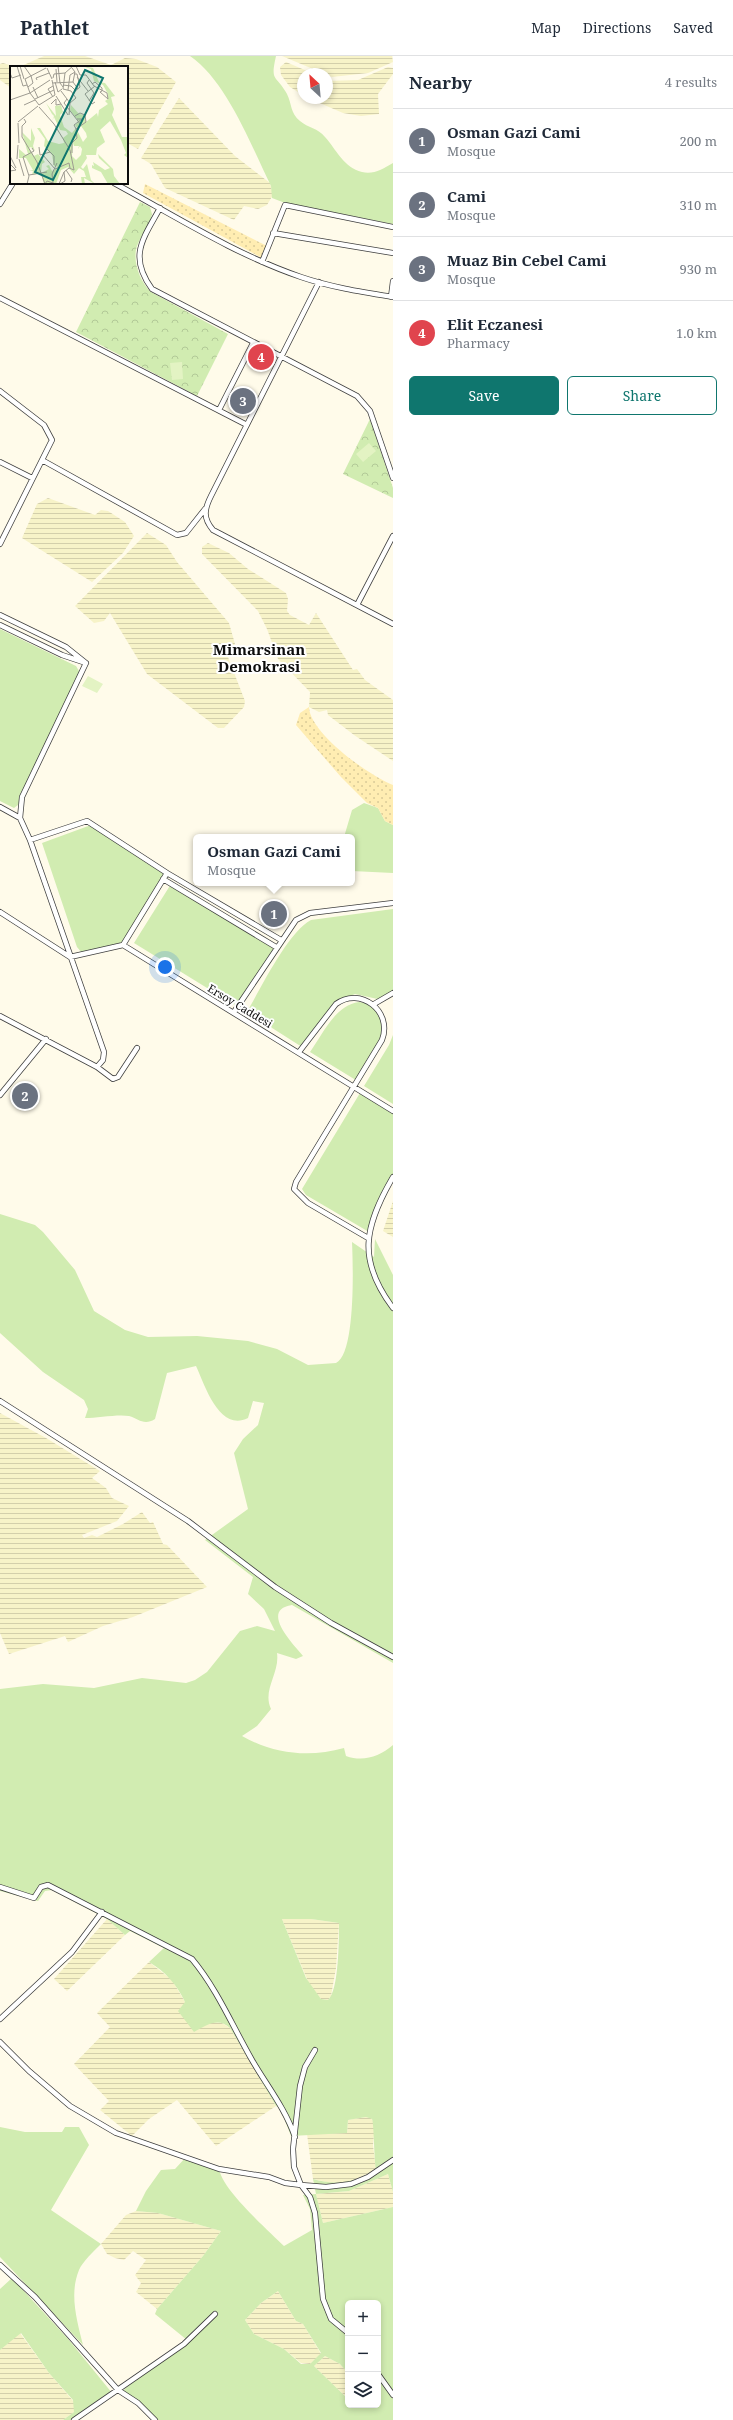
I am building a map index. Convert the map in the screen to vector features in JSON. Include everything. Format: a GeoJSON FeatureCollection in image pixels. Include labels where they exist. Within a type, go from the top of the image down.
{"type":"FeatureCollection","features":[{"type":"Feature","properties":{"kind":"street"},"geometry":{"type":"LineString","coordinates":[[0,204],[12,184]]}},
{"type":"Feature","properties":{"kind":"street"},"geometry":{"type":"LineString","coordinates":[[116,184],[262,262],[320,282],[392,297],[393,281]]}},
{"type":"Feature","properties":{"kind":"street"},"geometry":{"type":"LineString","coordinates":[[262,262],[285,205],[393,227]]}},
{"type":"Feature","properties":{"kind":"street"},"geometry":{"type":"LineString","coordinates":[[160,208],[141,243],[139,260],[143,276],[152,289],[356,396],[370,411],[393,478]]}},
{"type":"Feature","properties":{"kind":"street"},"geometry":{"type":"LineString","coordinates":[[273,233],[393,253]]}},
{"type":"Feature","properties":{"kind":"street"},"geometry":{"type":"LineString","coordinates":[[42,460],[177,535],[186,534],[205,509],[320,282]]}},
{"type":"Feature","properties":{"kind":"street"},"geometry":{"type":"LineString","coordinates":[[0,298],[247,424]]}},
{"type":"Feature","properties":{"kind":"street"},"geometry":{"type":"LineString","coordinates":[[219,410],[253,343]]}},
{"type":"Feature","properties":{"kind":"street"},"geometry":{"type":"LineString","coordinates":[[0,391],[6,394],[49,431],[52,440],[2,536],[0,544]]}},
{"type":"Feature","properties":{"kind":"street"},"geometry":{"type":"LineString","coordinates":[[0,462],[32,478]]}},
{"type":"Feature","properties":{"kind":"street"},"geometry":{"type":"LineString","coordinates":[[205,509],[205,517],[213,530],[393,624]]}},
{"type":"Feature","properties":{"kind":"street"},"geometry":{"type":"LineString","coordinates":[[357,605],[393,536]]}},
{"type":"Feature","properties":{"kind":"street"},"geometry":{"type":"LineString","coordinates":[[0,615],[66,647],[86,663]]}},
{"type":"Feature","properties":{"kind":"street"},"geometry":{"type":"LineString","coordinates":[[0,625],[62,655],[86,663]]}},
{"type":"Feature","properties":{"kind":"street"},"geometry":{"type":"LineString","coordinates":[[86,663],[22,797],[20,818],[30,840],[104,1052],[103,1060],[97,1066]]}},
{"type":"Feature","properties":{"kind":"street"},"geometry":{"type":"LineString","coordinates":[[0,807],[20,818]]}},
{"type":"Feature","properties":{"kind":"street"},"geometry":{"type":"LineString","coordinates":[[30,840],[87,821],[167,873],[281,940]]}},
{"type":"Feature","properties":{"kind":"street"},"geometry":{"type":"LineString","coordinates":[[0,912],[70,958],[123,945],[167,873]]}},
{"type":"Feature","properties":{"kind":"street"},"geometry":{"type":"LineString","coordinates":[[163,879],[276,947]]}},
{"type":"Feature","properties":{"kind":"street"},"geometry":{"type":"LineString","coordinates":[[234,1012],[276,947],[296,920],[310,913],[393,904]]}},
{"type":"Feature","properties":{"kind":"street","name":"Ersoy Caddesi"},"geometry":{"type":"LineString","coordinates":[[123,945],[393,1111]]}},
{"type":"Feature","properties":{"kind":"street"},"geometry":{"type":"LineString","coordinates":[[374,1004],[393,993]]}},
{"type":"Feature","properties":{"kind":"street"},"geometry":{"type":"LineString","coordinates":[[299,1052],[339,1002],[356,998],[374,1004],[384,1018],[384,1034],[354,1087],[296,1182],[294,1189],[308,1203],[368,1238]]}},
{"type":"Feature","properties":{"kind":"street"},"geometry":{"type":"LineString","coordinates":[[0,1016],[97,1066],[112,1078],[117,1078],[137,1048]]}},
{"type":"Feature","properties":{"kind":"street"},"geometry":{"type":"LineString","coordinates":[[0,1095],[46,1040]]}},
{"type":"Feature","properties":{"kind":"street"},"geometry":{"type":"LineString","coordinates":[[393,1177],[383,1194],[368,1238],[368,1252],[376,1281],[393,1308]]}},
{"type":"Feature","properties":{"kind":"street"},"geometry":{"type":"LineString","coordinates":[[0,1400],[188,1522],[276,1588],[332,1623],[393,1657]]}},
{"type":"Feature","properties":{"kind":"street"},"geometry":{"type":"LineString","coordinates":[[0,1887],[34,1898],[41,1887],[48,1885],[192,1959],[209,1980],[252,2059],[281,2105],[295,2137]]}},
{"type":"Feature","properties":{"kind":"street"},"geometry":{"type":"LineString","coordinates":[[0,2019],[72,1952],[102,1912]]}},
{"type":"Feature","properties":{"kind":"street"},"geometry":{"type":"LineString","coordinates":[[0,2042],[29,2071],[70,2106],[116,2133],[219,2169],[270,2176],[285,2183],[326,2187],[351,2184],[368,2177],[393,2160]]}},
{"type":"Feature","properties":{"kind":"street"},"geometry":{"type":"LineString","coordinates":[[315,2050],[305,2067],[300,2086],[293,2149],[294,2167],[301,2185],[310,2197],[315,2213],[323,2299],[331,2319],[345,2331]]}},
{"type":"Feature","properties":{"kind":"street"},"geometry":{"type":"LineString","coordinates":[[0,2265],[35,2297],[118,2390],[138,2403],[155,2420]]}},
{"type":"Feature","properties":{"kind":"street"},"geometry":{"type":"LineString","coordinates":[[74,2420],[184,2344],[215,2314]]}},
{"type":"Feature","properties":{"kind":"street"},"geometry":{"type":"LineString","coordinates":[[381,2378],[393,2395]]}},
{"type":"Feature","properties":{"kind":"shaded area"},"geometry":{"type":"Polygon","coordinates":[[[44,56],[85,56],[111,65],[125,58],[136,59],[157,67],[176,82],[138,149],[128,144],[128,66],[21,66],[44,56]]]}},
{"type":"Feature","properties":{"kind":"shaded area"},"geometry":{"type":"Polygon","coordinates":[[[282,56],[392,56],[393,62],[368,73],[333,77],[333,68],[311,68],[282,56]]]}},
{"type":"Feature","properties":{"kind":"shaded area"},"geometry":{"type":"Polygon","coordinates":[[[286,62],[300,68],[297,68],[297,91],[290,87],[281,75],[280,67],[286,62]]]}},
{"type":"Feature","properties":{"kind":"shaded area"},"geometry":{"type":"Polygon","coordinates":[[[3,63],[13,66],[10,66],[10,87],[0,80],[0,64],[3,63]]]}},
{"type":"Feature","properties":{"kind":"shaded area"},"geometry":{"type":"Polygon","coordinates":[[[388,67],[393,68],[393,74],[378,94],[379,114],[361,116],[343,113],[322,104],[333,104],[333,81],[358,80],[388,67]]]}},
{"type":"Feature","properties":{"kind":"shaded area"},"geometry":{"type":"Polygon","coordinates":[[[179,98],[235,156],[270,183],[273,195],[267,205],[258,209],[244,206],[234,220],[165,188],[151,164],[141,158],[179,98]]]}},
{"type":"Feature","properties":{"kind":"shaded area"},"geometry":{"type":"Polygon","coordinates":[[[48,498],[95,515],[101,510],[108,511],[125,522],[134,536],[123,553],[92,582],[22,538],[37,504],[48,498]]]}},
{"type":"Feature","properties":{"kind":"shaded area"},"geometry":{"type":"Polygon","coordinates":[[[147,533],[166,545],[177,562],[229,623],[235,644],[226,652],[245,701],[244,707],[224,728],[218,728],[147,674],[110,613],[104,621],[94,623],[75,606],[147,533]]]}},
{"type":"Feature","properties":{"kind":"shaded area"},"geometry":{"type":"Polygon","coordinates":[[[208,543],[229,553],[248,569],[286,593],[288,599],[287,611],[290,615],[309,625],[316,613],[353,670],[357,669],[365,680],[393,700],[393,761],[354,735],[328,715],[327,710],[319,712],[309,707],[310,692],[278,659],[267,629],[258,611],[202,554],[202,547],[208,543]]]}},
{"type":"Feature","properties":{"kind":"shaded area"},"geometry":{"type":"Polygon","coordinates":[[[393,1201],[393,1237],[383,1231],[393,1201]]]}},
{"type":"Feature","properties":{"kind":"shaded area"},"geometry":{"type":"Polygon","coordinates":[[[0,1413],[46,1438],[100,1471],[92,1478],[106,1488],[112,1498],[129,1506],[117,1521],[82,1535],[84,1538],[92,1535],[97,1537],[123,1524],[142,1512],[150,1523],[153,1522],[163,1544],[167,1545],[207,1587],[133,1617],[103,1626],[68,1642],[65,1636],[9,1654],[0,1633],[0,1413]]]}},
{"type":"Feature","properties":{"kind":"shaded area"},"geometry":{"type":"Polygon","coordinates":[[[107,1919],[125,1935],[67,1991],[54,1979],[107,1919]]]}},
{"type":"Feature","properties":{"kind":"shaded area"},"geometry":{"type":"Polygon","coordinates":[[[282,1919],[311,1919],[339,1923],[336,1968],[331,1996],[328,2000],[321,1999],[309,1984],[282,1919]]]}},
{"type":"Feature","properties":{"kind":"shaded area"},"geometry":{"type":"Polygon","coordinates":[[[149,1962],[172,1980],[185,2002],[212,2022],[222,2023],[230,2028],[276,2106],[216,2146],[177,2100],[149,2119],[132,2136],[100,2110],[109,2101],[74,2064],[110,2027],[97,2013],[149,1962]]]}},
{"type":"Feature","properties":{"kind":"shaded area"},"geometry":{"type":"Polygon","coordinates":[[[366,2117],[371,2118],[375,2124],[373,2145],[376,2170],[349,2182],[331,2183],[313,2179],[307,2134],[347,2133],[348,2120],[366,2117]]]}},
{"type":"Feature","properties":{"kind":"shaded area"},"geometry":{"type":"Polygon","coordinates":[[[388,2174],[393,2192],[393,2207],[323,2223],[316,2194],[349,2191],[388,2174]]]}},
{"type":"Feature","properties":{"kind":"shaded area"},"geometry":{"type":"Polygon","coordinates":[[[136,2211],[158,2213],[221,2231],[203,2256],[157,2309],[136,2292],[141,2283],[135,2275],[146,2260],[133,2251],[124,2260],[115,2258],[107,2254],[101,2244],[126,2215],[136,2211]]]}},
{"type":"Feature","properties":{"kind":"shaded area"},"geometry":{"type":"Polygon","coordinates":[[[278,2291],[296,2321],[303,2324],[321,2354],[310,2364],[301,2363],[284,2349],[254,2334],[245,2320],[261,2303],[278,2291]]]}},
{"type":"Feature","properties":{"kind":"shaded area"},"geometry":{"type":"Polygon","coordinates":[[[20,2333],[49,2373],[74,2402],[74,2412],[63,2420],[0,2420],[0,2350],[20,2333]]]}},
{"type":"Feature","properties":{"kind":"shaded area"},"geometry":{"type":"Polygon","coordinates":[[[325,2356],[340,2364],[345,2370],[345,2396],[314,2366],[325,2356]]]}},
{"type":"Feature","properties":{"kind":"green space"},"geometry":{"type":"Polygon","coordinates":[[[190,56],[276,56],[274,75],[289,98],[294,115],[300,121],[322,134],[350,167],[362,172],[370,173],[393,163],[393,224],[285,203],[272,198],[271,186],[237,115],[215,81],[203,67],[190,56]]]}},
{"type":"Feature","properties":{"kind":"green space"},"geometry":{"type":"Polygon","coordinates":[[[140,202],[150,207],[152,214],[137,246],[136,252],[136,265],[143,283],[151,292],[228,334],[197,396],[76,332],[140,202]]]}},
{"type":"Feature","properties":{"kind":"green space"},"geometry":{"type":"Polygon","coordinates":[[[182,362],[183,379],[172,380],[170,363],[182,362]]]}},
{"type":"Feature","properties":{"kind":"green space"},"geometry":{"type":"Polygon","coordinates":[[[370,419],[393,488],[393,498],[343,474],[370,419]]]}},
{"type":"Feature","properties":{"kind":"green space"},"geometry":{"type":"Polygon","coordinates":[[[369,443],[376,451],[363,462],[356,454],[369,443]]]}},
{"type":"Feature","properties":{"kind":"green space"},"geometry":{"type":"Polygon","coordinates":[[[0,629],[76,666],[82,676],[18,805],[14,808],[0,801],[0,629]]]}},
{"type":"Feature","properties":{"kind":"green space"},"geometry":{"type":"Polygon","coordinates":[[[88,676],[103,684],[97,693],[82,686],[88,676]]]}},
{"type":"Feature","properties":{"kind":"green space"},"geometry":{"type":"Polygon","coordinates":[[[364,803],[378,808],[385,821],[393,825],[393,873],[355,871],[355,834],[345,834],[352,810],[364,803]]]}},
{"type":"Feature","properties":{"kind":"green space"},"geometry":{"type":"Polygon","coordinates":[[[91,825],[167,872],[127,941],[82,953],[77,947],[42,843],[91,825]]]}},
{"type":"Feature","properties":{"kind":"green space"},"geometry":{"type":"Polygon","coordinates":[[[171,884],[275,948],[241,1006],[238,1007],[134,943],[171,884]]]}},
{"type":"Feature","properties":{"kind":"green space"},"geometry":{"type":"Polygon","coordinates":[[[393,909],[393,993],[382,1000],[355,994],[339,1001],[302,1047],[247,1012],[284,948],[302,926],[311,920],[393,909]]]}},
{"type":"Feature","properties":{"kind":"green space"},"geometry":{"type":"Polygon","coordinates":[[[359,1002],[366,1003],[377,1009],[384,1019],[386,1031],[385,1038],[359,1082],[310,1052],[336,1014],[351,1004],[359,1002]]]}},
{"type":"Feature","properties":{"kind":"green space"},"geometry":{"type":"Polygon","coordinates":[[[393,1035],[393,1104],[364,1086],[389,1045],[393,1035]]]}},
{"type":"Feature","properties":{"kind":"green space"},"geometry":{"type":"Polygon","coordinates":[[[360,1093],[393,1114],[393,1178],[369,1232],[306,1195],[302,1189],[360,1093]]]}},
{"type":"Feature","properties":{"kind":"green space"},"geometry":{"type":"Polygon","coordinates":[[[0,1214],[35,1225],[43,1232],[75,1270],[94,1311],[125,1330],[148,1337],[197,1336],[248,1341],[277,1349],[308,1365],[336,1363],[342,1356],[347,1343],[353,1287],[352,1242],[374,1257],[375,1239],[393,1275],[393,1663],[292,1605],[283,1608],[279,1614],[279,1620],[282,1628],[303,1656],[296,1659],[277,1653],[276,1668],[269,1695],[271,1709],[257,1726],[242,1736],[267,1747],[292,1752],[318,1753],[344,1748],[346,1756],[352,1758],[371,1757],[382,1753],[393,1745],[393,2192],[388,2174],[349,2191],[316,2194],[313,2179],[330,2182],[346,2182],[376,2170],[372,2119],[366,2117],[348,2120],[347,2133],[291,2136],[280,2108],[276,2106],[230,2028],[221,2023],[212,2023],[194,2032],[178,2011],[185,2002],[182,1996],[166,1975],[149,1962],[164,1948],[130,1931],[125,1935],[107,1919],[52,1890],[45,1891],[38,1901],[0,1891],[0,1689],[43,1684],[94,1688],[142,1678],[186,1683],[195,1680],[207,1672],[240,1631],[257,1626],[275,1631],[264,1609],[248,1594],[253,1577],[205,1540],[248,1509],[234,1453],[243,1439],[258,1425],[264,1403],[253,1401],[248,1418],[238,1421],[229,1419],[221,1413],[214,1404],[196,1366],[167,1373],[155,1419],[151,1421],[145,1422],[129,1416],[85,1418],[88,1409],[84,1400],[43,1372],[0,1333],[0,1214]],[[282,1919],[306,1978],[321,1999],[328,2000],[332,1995],[336,1976],[339,1923],[311,1919],[282,1919]]]}},
{"type":"Feature","properties":{"kind":"green space"},"geometry":{"type":"Polygon","coordinates":[[[0,2127],[25,2132],[62,2132],[65,2127],[79,2127],[89,2145],[51,2210],[101,2244],[83,2263],[76,2279],[74,2298],[75,2308],[83,2345],[0,2257],[0,2127]]]}},
{"type":"Feature","properties":{"kind":"green space"},"geometry":{"type":"Polygon","coordinates":[[[187,2156],[219,2168],[222,2177],[236,2198],[284,2246],[312,2230],[310,2209],[303,2195],[316,2194],[323,2223],[393,2207],[393,2420],[155,2420],[123,2391],[138,2374],[187,2340],[155,2314],[157,2309],[203,2256],[221,2231],[158,2213],[136,2211],[146,2191],[161,2170],[175,2169],[187,2156]],[[278,2291],[261,2303],[245,2320],[254,2334],[284,2349],[301,2364],[310,2364],[321,2353],[303,2324],[296,2321],[278,2291]]]}},
{"type":"Feature","properties":{"kind":"green space"},"geometry":{"type":"Polygon","coordinates":[[[12,2278],[69,2340],[112,2393],[73,2420],[63,2420],[74,2412],[73,2400],[49,2373],[21,2333],[0,2350],[0,2289],[12,2278]]]}},
{"type":"Feature","properties":{"kind":"sand"},"geometry":{"type":"Polygon","coordinates":[[[145,184],[267,246],[262,258],[143,193],[145,184]]]}},
{"type":"Feature","properties":{"kind":"sand"},"geometry":{"type":"Polygon","coordinates":[[[309,707],[312,718],[319,729],[330,741],[343,753],[370,773],[393,785],[393,825],[385,821],[378,808],[367,803],[341,777],[296,725],[300,713],[309,707]]]}},
{"type":"Feature","properties":{"kind":"place","name":"Elit Eczanesi"},"geometry":{"type":"Point","coordinates":[261,357]}},
{"type":"Feature","properties":{"kind":"place","name":"Muaz Bin Cebel Cami"},"geometry":{"type":"Point","coordinates":[243,401]}},
{"type":"Feature","properties":{"kind":"place","name":"Osman Gazi Cami"},"geometry":{"type":"Point","coordinates":[274,914]}},
{"type":"Feature","properties":{"kind":"place","name":"Cami"},"geometry":{"type":"Point","coordinates":[25,1096]}},
{"type":"Feature","properties":{"kind":"district","name":"Mimarsinan Demokrasi"},"geometry":{"type":"Point","coordinates":[259,658]}}]}
